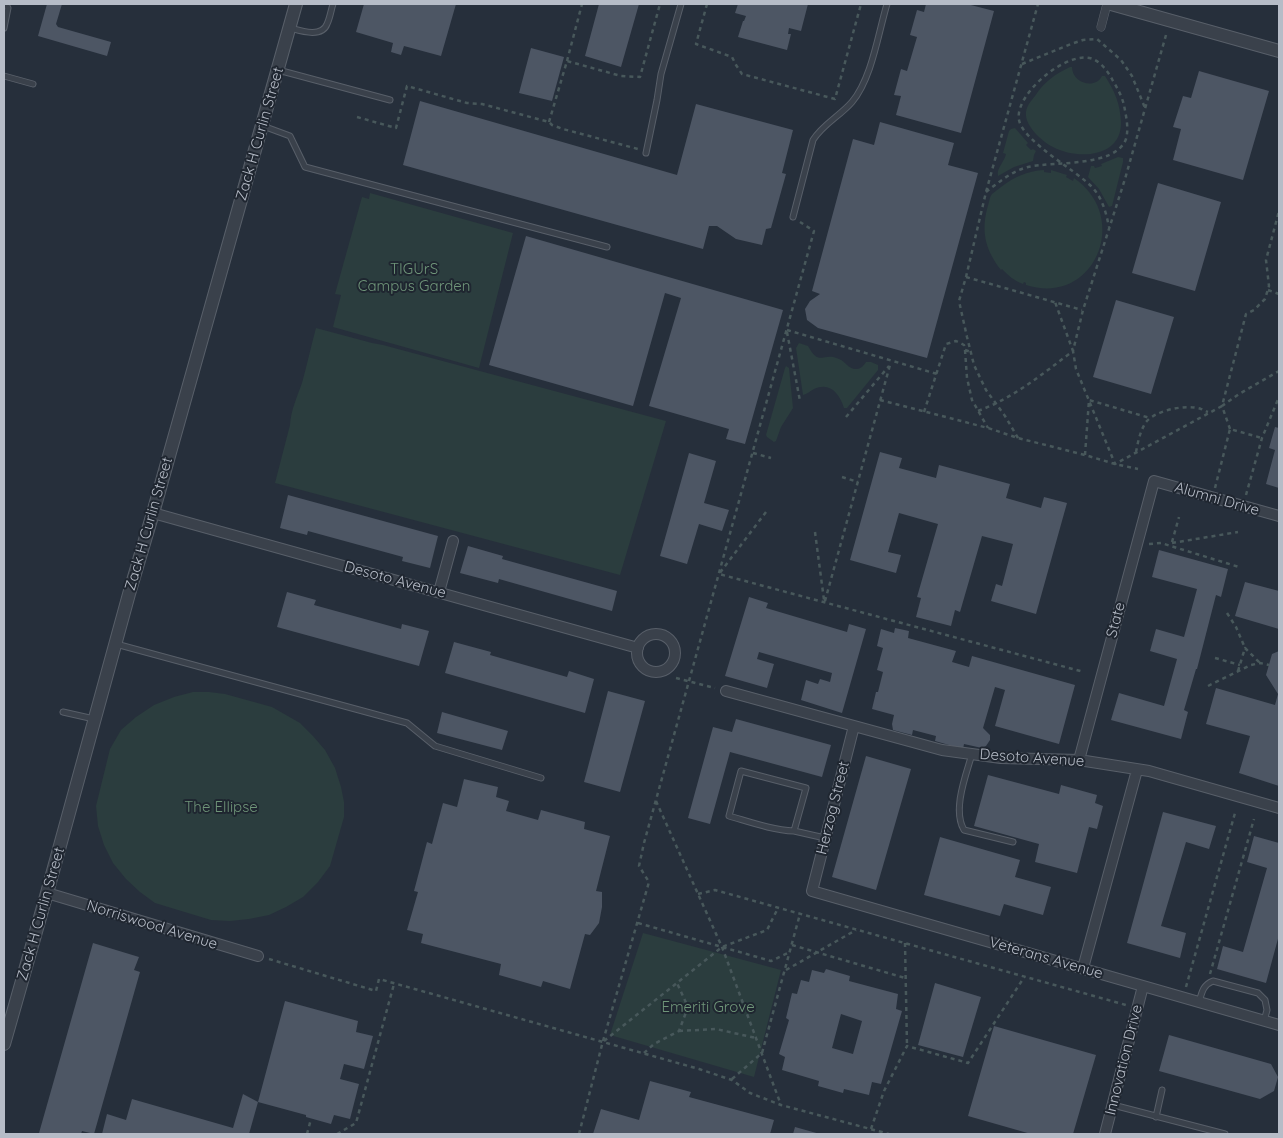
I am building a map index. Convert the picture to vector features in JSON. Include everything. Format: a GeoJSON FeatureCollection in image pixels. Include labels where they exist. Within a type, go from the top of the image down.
{"type":"FeatureCollection","features":[{"type":"Feature","properties":{"kind":"street","name":"Zack H Curlin Street"},"geometry":{"type":"LineString","coordinates":[[4,1044],[296,4]]}},
{"type":"Feature","properties":{"kind":"street"},"geometry":{"type":"LineString","coordinates":[[1101,27],[1107,4]]}},
{"type":"Feature","properties":{"kind":"street"},"geometry":{"type":"LineString","coordinates":[[1111,4],[1279,50]]}},
{"type":"Feature","properties":{"kind":"street","name":"Alumni Drive"},"geometry":{"type":"LineString","coordinates":[[1154,481],[1279,516]]}},
{"type":"Feature","properties":{"kind":"street","name":"State"},"geometry":{"type":"LineString","coordinates":[[1079,760],[1154,481]]}},
{"type":"Feature","properties":{"kind":"street","name":"Desoto Avenue"},"geometry":{"type":"LineString","coordinates":[[153,513],[638,648]]}},
{"type":"Feature","properties":{"kind":"street"},"geometry":{"type":"LineString","coordinates":[[439,592],[453,541]]}},
{"type":"Feature","properties":{"kind":"street","name":"Desoto Avenue"},"geometry":{"type":"LineString","coordinates":[[726,691],[942,750],[1001,758],[1079,760],[1149,771],[1279,808]]}},
{"type":"Feature","properties":{"kind":"street","name":"Herzog Street"},"geometry":{"type":"LineString","coordinates":[[812,891],[854,726]]}},
{"type":"Feature","properties":{"kind":"street"},"geometry":{"type":"LineString","coordinates":[[1083,968],[1137,770]]}},
{"type":"Feature","properties":{"kind":"street","name":"Veterans Avenue"},"geometry":{"type":"LineString","coordinates":[[812,891],[1279,1025]]}},
{"type":"Feature","properties":{"kind":"street","name":"Norriswood Avenue"},"geometry":{"type":"LineString","coordinates":[[47,893],[258,956]]}},
{"type":"Feature","properties":{"kind":"street","name":"Innovation Drive"},"geometry":{"type":"LineString","coordinates":[[1105,1134],[1143,986]]}},
{"type":"Feature","properties":{"kind":"lane"},"geometry":{"type":"LineString","coordinates":[[4,28],[8,8],[6,4]]}},
{"type":"Feature","properties":{"kind":"lane"},"geometry":{"type":"LineString","coordinates":[[290,28],[313,32],[321,31],[327,26],[332,4]]}},
{"type":"Feature","properties":{"kind":"lane"},"geometry":{"type":"LineString","coordinates":[[646,151],[661,74],[681,4]]}},
{"type":"Feature","properties":{"kind":"lane"},"geometry":{"type":"LineString","coordinates":[[793,217],[814,140],[818,131],[842,113],[862,87],[868,73],[887,4]]}},
{"type":"Feature","properties":{"kind":"lane"},"geometry":{"type":"LineString","coordinates":[[278,69],[390,100]]}},
{"type":"Feature","properties":{"kind":"lane"},"geometry":{"type":"LineString","coordinates":[[4,76],[32,84]]}},
{"type":"Feature","properties":{"kind":"lane"},"geometry":{"type":"LineString","coordinates":[[262,126],[290,136],[305,167],[607,247]]}},
{"type":"Feature","properties":{"kind":"lane"},"geometry":{"type":"LineString","coordinates":[[115,644],[407,723],[435,746],[541,778]]}},
{"type":"Feature","properties":{"kind":"lane"},"geometry":{"type":"LineString","coordinates":[[63,712],[95,719]]}},
{"type":"Feature","properties":{"kind":"lane"},"geometry":{"type":"LineString","coordinates":[[972,754],[960,798],[961,825],[964,830],[1013,842]]}},
{"type":"Feature","properties":{"kind":"lane"},"geometry":{"type":"LineString","coordinates":[[794,831],[806,788],[741,771],[729,816],[768,827],[825,839]]}},
{"type":"Feature","properties":{"kind":"lane"},"geometry":{"type":"LineString","coordinates":[[1198,1002],[1207,984],[1214,981],[1258,993],[1265,1000],[1267,1010],[1264,1021]]}},
{"type":"Feature","properties":{"kind":"lane"},"geometry":{"type":"LineString","coordinates":[[1156,1117],[1162,1090]]}},
{"type":"Feature","properties":{"kind":"lane"},"geometry":{"type":"LineString","coordinates":[[1113,1105],[1225,1134]]}},
{"type":"Feature","properties":{"kind":"path"},"geometry":{"type":"LineString","coordinates":[[549,122],[582,4]]}},
{"type":"Feature","properties":{"kind":"path"},"geometry":{"type":"LineString","coordinates":[[566,61],[621,76],[640,77],[660,4]]}},
{"type":"Feature","properties":{"kind":"path"},"geometry":{"type":"LineString","coordinates":[[707,4],[696,44],[732,57],[742,74],[835,99],[861,4]]}},
{"type":"Feature","properties":{"kind":"path"},"geometry":{"type":"LineString","coordinates":[[1018,438],[1006,416],[986,390],[974,365],[959,301],[986,192],[1038,4]]}},
{"type":"Feature","properties":{"kind":"path"},"geometry":{"type":"LineString","coordinates":[[978,411],[997,404],[1020,391],[1073,351],[1083,310],[1146,109],[1166,35]]}},
{"type":"Feature","properties":{"kind":"path"},"geometry":{"type":"LineString","coordinates":[[1022,64],[1083,40],[1098,39],[1121,60],[1132,76],[1146,109]]}},
{"type":"Feature","properties":{"kind":"path"},"geometry":{"type":"LineString","coordinates":[[986,192],[1018,170],[1038,166],[1062,163],[1090,160],[1112,154],[1124,143],[1127,131],[1126,119],[1123,102],[1118,90],[1104,67],[1086,57],[1077,58],[1055,68],[1044,76],[1027,96],[1019,114],[1020,121],[1028,135],[1062,163],[1091,186],[1103,205],[1109,228]]}},
{"type":"Feature","properties":{"kind":"path"},"geometry":{"type":"LineString","coordinates":[[357,117],[396,128],[407,86],[467,103],[482,104],[549,122],[552,125],[592,137],[646,151]]}},
{"type":"Feature","properties":{"kind":"path"},"geometry":{"type":"LineString","coordinates":[[1215,490],[1230,429],[1222,406],[1246,314],[1254,310],[1265,299],[1268,290],[1266,260],[1279,211]]}},
{"type":"Feature","properties":{"kind":"path"},"geometry":{"type":"LineString","coordinates":[[579,1134],[603,1041],[649,882],[639,866],[814,231],[793,217]]}},
{"type":"Feature","properties":{"kind":"path"},"geometry":{"type":"LineString","coordinates":[[966,277],[1083,310]]}},
{"type":"Feature","properties":{"kind":"path"},"geometry":{"type":"LineString","coordinates":[[1268,290],[1279,294]]}},
{"type":"Feature","properties":{"kind":"path"},"geometry":{"type":"LineString","coordinates":[[1055,302],[1073,351],[1076,369],[1115,464]]}},
{"type":"Feature","properties":{"kind":"path"},"geometry":{"type":"LineString","coordinates":[[787,330],[937,374]]}},
{"type":"Feature","properties":{"kind":"path"},"geometry":{"type":"LineString","coordinates":[[787,330],[800,401]]}},
{"type":"Feature","properties":{"kind":"path"},"geometry":{"type":"LineString","coordinates":[[924,412],[946,344],[956,341],[964,345],[969,390],[972,400],[988,428]]}},
{"type":"Feature","properties":{"kind":"path"},"geometry":{"type":"LineString","coordinates":[[965,350],[971,352]]}},
{"type":"Feature","properties":{"kind":"path"},"geometry":{"type":"LineString","coordinates":[[815,532],[825,601],[890,365],[846,417]]}},
{"type":"Feature","properties":{"kind":"path"},"geometry":{"type":"LineString","coordinates":[[1115,464],[1222,406],[1279,371]]}},
{"type":"Feature","properties":{"kind":"path"},"geometry":{"type":"LineString","coordinates":[[1244,499],[1262,438],[1279,397]]}},
{"type":"Feature","properties":{"kind":"path"},"geometry":{"type":"LineString","coordinates":[[880,400],[1138,469]]}},
{"type":"Feature","properties":{"kind":"path"},"geometry":{"type":"LineString","coordinates":[[1089,400],[1150,418]]}},
{"type":"Feature","properties":{"kind":"path"},"geometry":{"type":"LineString","coordinates":[[1085,455],[1089,400]]}},
{"type":"Feature","properties":{"kind":"path"},"geometry":{"type":"LineString","coordinates":[[1136,452],[1144,424],[1156,413],[1178,408],[1201,409],[1208,413]]}},
{"type":"Feature","properties":{"kind":"path"},"geometry":{"type":"LineString","coordinates":[[1230,429],[1262,438]]}},
{"type":"Feature","properties":{"kind":"path"},"geometry":{"type":"LineString","coordinates":[[753,453],[771,458]]}},
{"type":"Feature","properties":{"kind":"path"},"geometry":{"type":"LineString","coordinates":[[842,477],[858,482]]}},
{"type":"Feature","properties":{"kind":"path"},"geometry":{"type":"LineString","coordinates":[[719,574],[766,512]]}},
{"type":"Feature","properties":{"kind":"path"},"geometry":{"type":"LineString","coordinates":[[1171,544],[1179,517]]}},
{"type":"Feature","properties":{"kind":"path"},"geometry":{"type":"LineString","coordinates":[[1146,544],[1171,544],[1238,532]]}},
{"type":"Feature","properties":{"kind":"path"},"geometry":{"type":"LineString","coordinates":[[1171,544],[1239,567]]}},
{"type":"Feature","properties":{"kind":"path"},"geometry":{"type":"LineString","coordinates":[[719,574],[1084,672]]}},
{"type":"Feature","properties":{"kind":"path"},"geometry":{"type":"LineString","coordinates":[[1227,612],[1245,648],[1260,663]]}},
{"type":"Feature","properties":{"kind":"path"},"geometry":{"type":"LineString","coordinates":[[1238,671],[1245,648]]}},
{"type":"Feature","properties":{"kind":"path"},"geometry":{"type":"LineString","coordinates":[[1215,658],[1240,665]]}},
{"type":"Feature","properties":{"kind":"path"},"geometry":{"type":"LineString","coordinates":[[1208,686],[1251,665],[1260,663],[1269,665]]}},
{"type":"Feature","properties":{"kind":"path"},"geometry":{"type":"LineString","coordinates":[[676,678],[726,691]]}},
{"type":"Feature","properties":{"kind":"path"},"geometry":{"type":"LineString","coordinates":[[656,801],[722,947],[781,1105]]}},
{"type":"Feature","properties":{"kind":"path"},"geometry":{"type":"LineString","coordinates":[[1186,989],[1235,813]]}},
{"type":"Feature","properties":{"kind":"path"},"geometry":{"type":"LineString","coordinates":[[1207,984],[1254,819]]}},
{"type":"Feature","properties":{"kind":"path"},"geometry":{"type":"LineString","coordinates":[[698,894],[715,890],[1137,1008]]}},
{"type":"Feature","properties":{"kind":"path"},"geometry":{"type":"LineString","coordinates":[[603,1041],[722,947],[767,930],[778,908]]}},
{"type":"Feature","properties":{"kind":"path"},"geometry":{"type":"LineString","coordinates":[[732,1080],[762,1053],[800,914]]}},
{"type":"Feature","properties":{"kind":"path"},"geometry":{"type":"LineString","coordinates":[[638,923],[771,961],[790,952]]}},
{"type":"Feature","properties":{"kind":"path"},"geometry":{"type":"LineString","coordinates":[[784,971],[856,930]]}},
{"type":"Feature","properties":{"kind":"path"},"geometry":{"type":"LineString","coordinates":[[871,1129],[884,1091],[907,1046],[905,943]]}},
{"type":"Feature","properties":{"kind":"path"},"geometry":{"type":"LineString","coordinates":[[792,945],[906,978]]}},
{"type":"Feature","properties":{"kind":"path"},"geometry":{"type":"LineString","coordinates":[[258,956],[376,991],[379,979],[603,1041],[732,1080],[750,1093],[781,1105],[889,1134]]}},
{"type":"Feature","properties":{"kind":"path"},"geometry":{"type":"LineString","coordinates":[[907,1046],[968,1062],[1025,976]]}},
{"type":"Feature","properties":{"kind":"path"},"geometry":{"type":"LineString","coordinates":[[677,983],[688,1007],[679,1032]]}},
{"type":"Feature","properties":{"kind":"path"},"geometry":{"type":"LineString","coordinates":[[337,1134],[356,1123],[394,984]]}},
{"type":"Feature","properties":{"kind":"path"},"geometry":{"type":"LineString","coordinates":[[644,1053],[654,1044],[679,1032],[716,1029],[756,1038]]}},
{"type":"Feature","properties":{"kind":"path"},"geometry":{"type":"LineString","coordinates":[[307,1134],[311,1119]]}},
{"type":"Feature","properties":{"kind":"green space"},"geometry":{"type":"Polygon","coordinates":[[[1072,67],[1076,77],[1084,83],[1094,83],[1102,76],[1105,76],[1118,103],[1121,122],[1119,134],[1114,143],[1096,153],[1074,154],[1053,147],[1035,133],[1027,121],[1027,107],[1038,91],[1050,79],[1072,67]]]}},
{"type":"Feature","properties":{"kind":"green space"},"geometry":{"type":"Polygon","coordinates":[[[1015,128],[1028,143],[1026,145],[1031,150],[1036,151],[1033,161],[1014,167],[998,176],[998,170],[1006,154],[1003,153],[1009,131],[1015,128]]]}},
{"type":"Feature","properties":{"kind":"green space"},"geometry":{"type":"Polygon","coordinates":[[[1118,157],[1123,158],[1123,162],[1112,206],[1109,207],[1099,189],[1088,177],[1091,166],[1095,168],[1102,166],[1101,164],[1118,157]]]}},
{"type":"Feature","properties":{"kind":"green space"},"geometry":{"type":"Polygon","coordinates":[[[1044,170],[1044,172],[1051,173],[1051,170],[1067,175],[1066,177],[1073,181],[1074,178],[1091,195],[1101,215],[1102,235],[1097,255],[1086,271],[1070,283],[1050,288],[1026,285],[1024,282],[1023,284],[1001,270],[988,249],[985,234],[985,218],[992,194],[1016,177],[1044,170]]]}},
{"type":"Feature","properties":{"kind":"green space","name":"TIGUrS Campus Garden"},"geometry":{"type":"Polygon","coordinates":[[[370,193],[513,233],[479,368],[333,327],[341,295],[335,294],[362,197],[369,199],[370,193]]]}},
{"type":"Feature","properties":{"kind":"green space"},"geometry":{"type":"Polygon","coordinates":[[[316,328],[666,421],[620,575],[275,483],[293,409],[302,383],[316,328]]]}},
{"type":"Feature","properties":{"kind":"green space"},"geometry":{"type":"Polygon","coordinates":[[[799,343],[808,346],[812,353],[819,358],[834,357],[854,369],[860,368],[866,362],[871,362],[878,365],[878,370],[847,408],[844,408],[837,394],[829,388],[820,387],[803,395],[796,348],[799,343]]]}},
{"type":"Feature","properties":{"kind":"green space"},"geometry":{"type":"Polygon","coordinates":[[[786,366],[789,368],[793,408],[774,442],[766,435],[786,366]]]}},
{"type":"Feature","properties":{"kind":"green space","name":"The Ellipse"},"geometry":{"type":"Polygon","coordinates":[[[193,692],[225,694],[272,707],[300,723],[325,750],[335,768],[344,802],[344,817],[330,866],[303,897],[269,915],[230,921],[211,920],[155,903],[126,879],[113,863],[104,845],[98,826],[96,806],[110,749],[121,730],[154,705],[193,692]]]}},
{"type":"Feature","properties":{"kind":"green space","name":"Emeriti Grove"},"geometry":{"type":"Polygon","coordinates":[[[643,933],[781,970],[754,1077],[610,1035],[643,933]]]}},
{"type":"Feature","properties":{"kind":"building"},"geometry":{"type":"Polygon","coordinates":[[[47,4],[62,4],[56,24],[58,27],[111,42],[107,56],[38,36],[47,4]]]}},
{"type":"Feature","properties":{"kind":"building"},"geometry":{"type":"Polygon","coordinates":[[[364,4],[456,4],[441,56],[404,46],[401,55],[391,52],[393,43],[356,32],[364,4]]]}},
{"type":"Feature","properties":{"kind":"building"},"geometry":{"type":"Polygon","coordinates":[[[599,4],[639,4],[621,67],[585,56],[599,4]]]}},
{"type":"Feature","properties":{"kind":"building"},"geometry":{"type":"Polygon","coordinates":[[[738,4],[808,4],[801,31],[789,28],[788,34],[791,34],[787,50],[738,37],[746,16],[735,13],[738,4]]]}},
{"type":"Feature","properties":{"kind":"building"},"geometry":{"type":"Polygon","coordinates":[[[926,4],[967,4],[994,11],[961,133],[896,115],[901,96],[894,95],[901,69],[907,71],[917,37],[910,35],[917,10],[924,12],[926,4]]]}},
{"type":"Feature","properties":{"kind":"building"},"geometry":{"type":"Polygon","coordinates":[[[531,48],[564,57],[552,101],[519,93],[531,48]]]}},
{"type":"Feature","properties":{"kind":"building"},"geometry":{"type":"Polygon","coordinates":[[[1199,71],[1269,91],[1243,180],[1173,160],[1181,129],[1173,127],[1183,96],[1191,98],[1199,71]]]}},
{"type":"Feature","properties":{"kind":"building"},"geometry":{"type":"Polygon","coordinates":[[[420,101],[677,175],[696,104],[793,130],[782,173],[786,174],[771,228],[766,229],[762,245],[736,239],[717,226],[709,226],[703,249],[403,165],[420,101]]]}},
{"type":"Feature","properties":{"kind":"building"},"geometry":{"type":"Polygon","coordinates":[[[880,122],[954,143],[948,165],[978,173],[927,358],[818,328],[807,320],[805,309],[810,301],[820,294],[812,291],[853,139],[874,145],[880,122]]]}},
{"type":"Feature","properties":{"kind":"building"},"geometry":{"type":"Polygon","coordinates":[[[1158,183],[1221,202],[1195,291],[1132,273],[1158,183]]]}},
{"type":"Feature","properties":{"kind":"building"},"geometry":{"type":"Polygon","coordinates":[[[526,236],[783,310],[745,444],[726,439],[729,429],[649,406],[681,298],[665,293],[633,406],[489,365],[526,236]]]}},
{"type":"Feature","properties":{"kind":"building"},"geometry":{"type":"Polygon","coordinates":[[[1116,300],[1174,317],[1151,394],[1093,377],[1116,300]]]}},
{"type":"Feature","properties":{"kind":"building"},"geometry":{"type":"Polygon","coordinates":[[[1275,427],[1279,428],[1279,488],[1266,484],[1275,450],[1269,448],[1275,427]]]}},
{"type":"Feature","properties":{"kind":"building"},"geometry":{"type":"Polygon","coordinates":[[[880,452],[902,458],[899,468],[936,478],[939,465],[1010,484],[1006,498],[1041,508],[1044,497],[1067,503],[1036,614],[991,601],[996,584],[1002,586],[1013,544],[982,536],[960,612],[955,610],[951,626],[916,617],[921,598],[917,597],[938,524],[899,513],[888,552],[901,555],[896,573],[850,560],[880,452]]]}},
{"type":"Feature","properties":{"kind":"building"},"geometry":{"type":"Polygon","coordinates":[[[689,453],[716,461],[704,503],[729,510],[722,531],[699,524],[687,564],[660,556],[689,453]]]}},
{"type":"Feature","properties":{"kind":"building"},"geometry":{"type":"Polygon","coordinates":[[[288,495],[438,536],[430,568],[402,561],[403,557],[308,531],[307,535],[280,528],[288,495]]]}},
{"type":"Feature","properties":{"kind":"building"},"geometry":{"type":"Polygon","coordinates":[[[468,546],[503,556],[502,559],[617,591],[612,611],[499,579],[498,583],[460,573],[468,546]]]}},
{"type":"Feature","properties":{"kind":"building"},"geometry":{"type":"Polygon","coordinates":[[[1159,550],[1228,569],[1221,597],[1216,595],[1197,669],[1184,710],[1188,712],[1181,739],[1111,720],[1119,693],[1164,706],[1177,659],[1150,651],[1156,629],[1184,637],[1197,589],[1152,577],[1159,550]]]}},
{"type":"Feature","properties":{"kind":"building"},"geometry":{"type":"Polygon","coordinates":[[[1245,582],[1279,591],[1279,629],[1235,616],[1245,582]]]}},
{"type":"Feature","properties":{"kind":"building"},"geometry":{"type":"Polygon","coordinates":[[[287,592],[316,600],[314,605],[401,629],[402,624],[429,631],[419,666],[277,627],[287,592]]]}},
{"type":"Feature","properties":{"kind":"building"},"geometry":{"type":"Polygon","coordinates":[[[749,597],[768,603],[766,608],[847,632],[849,624],[866,629],[842,713],[801,700],[806,680],[818,684],[820,679],[830,682],[832,673],[759,652],[757,659],[774,664],[767,688],[725,676],[749,597]]]}},
{"type":"Feature","properties":{"kind":"building"},"geometry":{"type":"Polygon","coordinates":[[[895,628],[909,631],[908,638],[956,651],[952,662],[969,667],[972,656],[1075,685],[1059,744],[995,726],[1005,690],[995,687],[983,728],[990,735],[990,740],[982,748],[964,744],[963,749],[935,741],[936,736],[913,730],[912,735],[893,730],[894,715],[872,709],[883,672],[877,670],[883,648],[877,646],[881,629],[894,633],[895,628]]]}},
{"type":"Feature","properties":{"kind":"building"},"geometry":{"type":"Polygon","coordinates":[[[454,642],[491,652],[490,655],[567,677],[569,671],[594,679],[585,713],[445,673],[454,642]]]}},
{"type":"Feature","properties":{"kind":"building"},"geometry":{"type":"Polygon","coordinates":[[[1279,651],[1279,786],[1239,773],[1250,736],[1206,724],[1216,688],[1275,705],[1278,694],[1266,675],[1272,654],[1279,651]]]}},
{"type":"Feature","properties":{"kind":"building"},"geometry":{"type":"Polygon","coordinates":[[[608,691],[645,701],[620,792],[584,782],[608,691]]]}},
{"type":"Feature","properties":{"kind":"building"},"geometry":{"type":"Polygon","coordinates":[[[442,712],[508,731],[502,750],[437,733],[442,712]]]}},
{"type":"Feature","properties":{"kind":"building"},"geometry":{"type":"Polygon","coordinates":[[[736,719],[831,745],[822,777],[730,752],[710,824],[688,818],[713,727],[732,732],[736,719]]]}},
{"type":"Feature","properties":{"kind":"building"},"geometry":{"type":"Polygon","coordinates":[[[866,756],[911,769],[876,890],[832,877],[866,756]]]}},
{"type":"Feature","properties":{"kind":"building"},"geometry":{"type":"Polygon","coordinates":[[[988,775],[1059,794],[1061,785],[1097,795],[1095,803],[1103,806],[1097,829],[1089,827],[1077,873],[1035,862],[1039,844],[974,826],[988,775]]]}},
{"type":"Feature","properties":{"kind":"building"},"geometry":{"type":"Polygon","coordinates":[[[464,779],[498,787],[496,797],[509,801],[506,811],[538,820],[541,810],[585,822],[584,829],[610,836],[596,891],[602,892],[599,923],[590,935],[585,934],[570,989],[543,981],[541,987],[499,975],[501,964],[421,943],[423,934],[407,930],[418,892],[414,891],[427,842],[432,844],[443,803],[457,807],[464,779]]]}},
{"type":"Feature","properties":{"kind":"building"},"geometry":{"type":"Polygon","coordinates":[[[1163,812],[1216,826],[1209,849],[1186,842],[1161,926],[1186,933],[1180,958],[1127,943],[1163,812]]]}},
{"type":"Feature","properties":{"kind":"building"},"geometry":{"type":"Polygon","coordinates":[[[1254,836],[1279,843],[1279,935],[1266,983],[1217,969],[1223,946],[1243,952],[1267,868],[1247,862],[1254,836]]]}},
{"type":"Feature","properties":{"kind":"building"},"geometry":{"type":"Polygon","coordinates":[[[940,837],[1020,860],[1015,877],[1051,887],[1043,915],[1004,904],[1000,916],[924,895],[940,837]]]}},
{"type":"Feature","properties":{"kind":"building"},"geometry":{"type":"Polygon","coordinates":[[[93,943],[139,957],[134,970],[140,972],[94,1134],[82,1131],[81,1134],[41,1134],[39,1133],[93,943]]]}},
{"type":"Feature","properties":{"kind":"building"},"geometry":{"type":"Polygon","coordinates":[[[826,969],[850,976],[849,981],[898,994],[896,1009],[902,1011],[881,1084],[872,1082],[869,1095],[844,1089],[843,1093],[818,1086],[819,1081],[782,1070],[785,1057],[779,1054],[789,1020],[786,1018],[792,993],[797,994],[801,980],[809,982],[812,970],[824,973],[826,969]],[[841,1014],[832,1048],[853,1054],[862,1021],[841,1014]]]}},
{"type":"Feature","properties":{"kind":"building"},"geometry":{"type":"Polygon","coordinates":[[[935,983],[981,997],[963,1057],[918,1045],[935,983]]]}},
{"type":"Feature","properties":{"kind":"building"},"geometry":{"type":"Polygon","coordinates":[[[285,1001],[358,1021],[356,1032],[373,1036],[364,1069],[344,1064],[340,1079],[359,1084],[350,1119],[334,1115],[331,1124],[258,1102],[285,1001]]]}},
{"type":"Feature","properties":{"kind":"building"},"geometry":{"type":"Polygon","coordinates":[[[994,1026],[1096,1055],[1073,1134],[1031,1134],[968,1116],[994,1026]]]}},
{"type":"Feature","properties":{"kind":"building"},"geometry":{"type":"Polygon","coordinates":[[[1169,1035],[1271,1064],[1278,1077],[1274,1091],[1260,1099],[1159,1071],[1169,1035]]]}},
{"type":"Feature","properties":{"kind":"building"},"geometry":{"type":"Polygon","coordinates":[[[650,1081],[691,1092],[689,1097],[774,1120],[770,1134],[593,1134],[601,1109],[639,1120],[650,1081]]]}},
{"type":"Feature","properties":{"kind":"building"},"geometry":{"type":"Polygon","coordinates":[[[243,1094],[258,1102],[249,1134],[102,1134],[107,1114],[126,1120],[132,1099],[233,1128],[243,1094]]]}},
{"type":"Feature","properties":{"kind":"building"},"geometry":{"type":"Polygon","coordinates":[[[795,1127],[820,1134],[793,1134],[795,1127]]]}}]}
